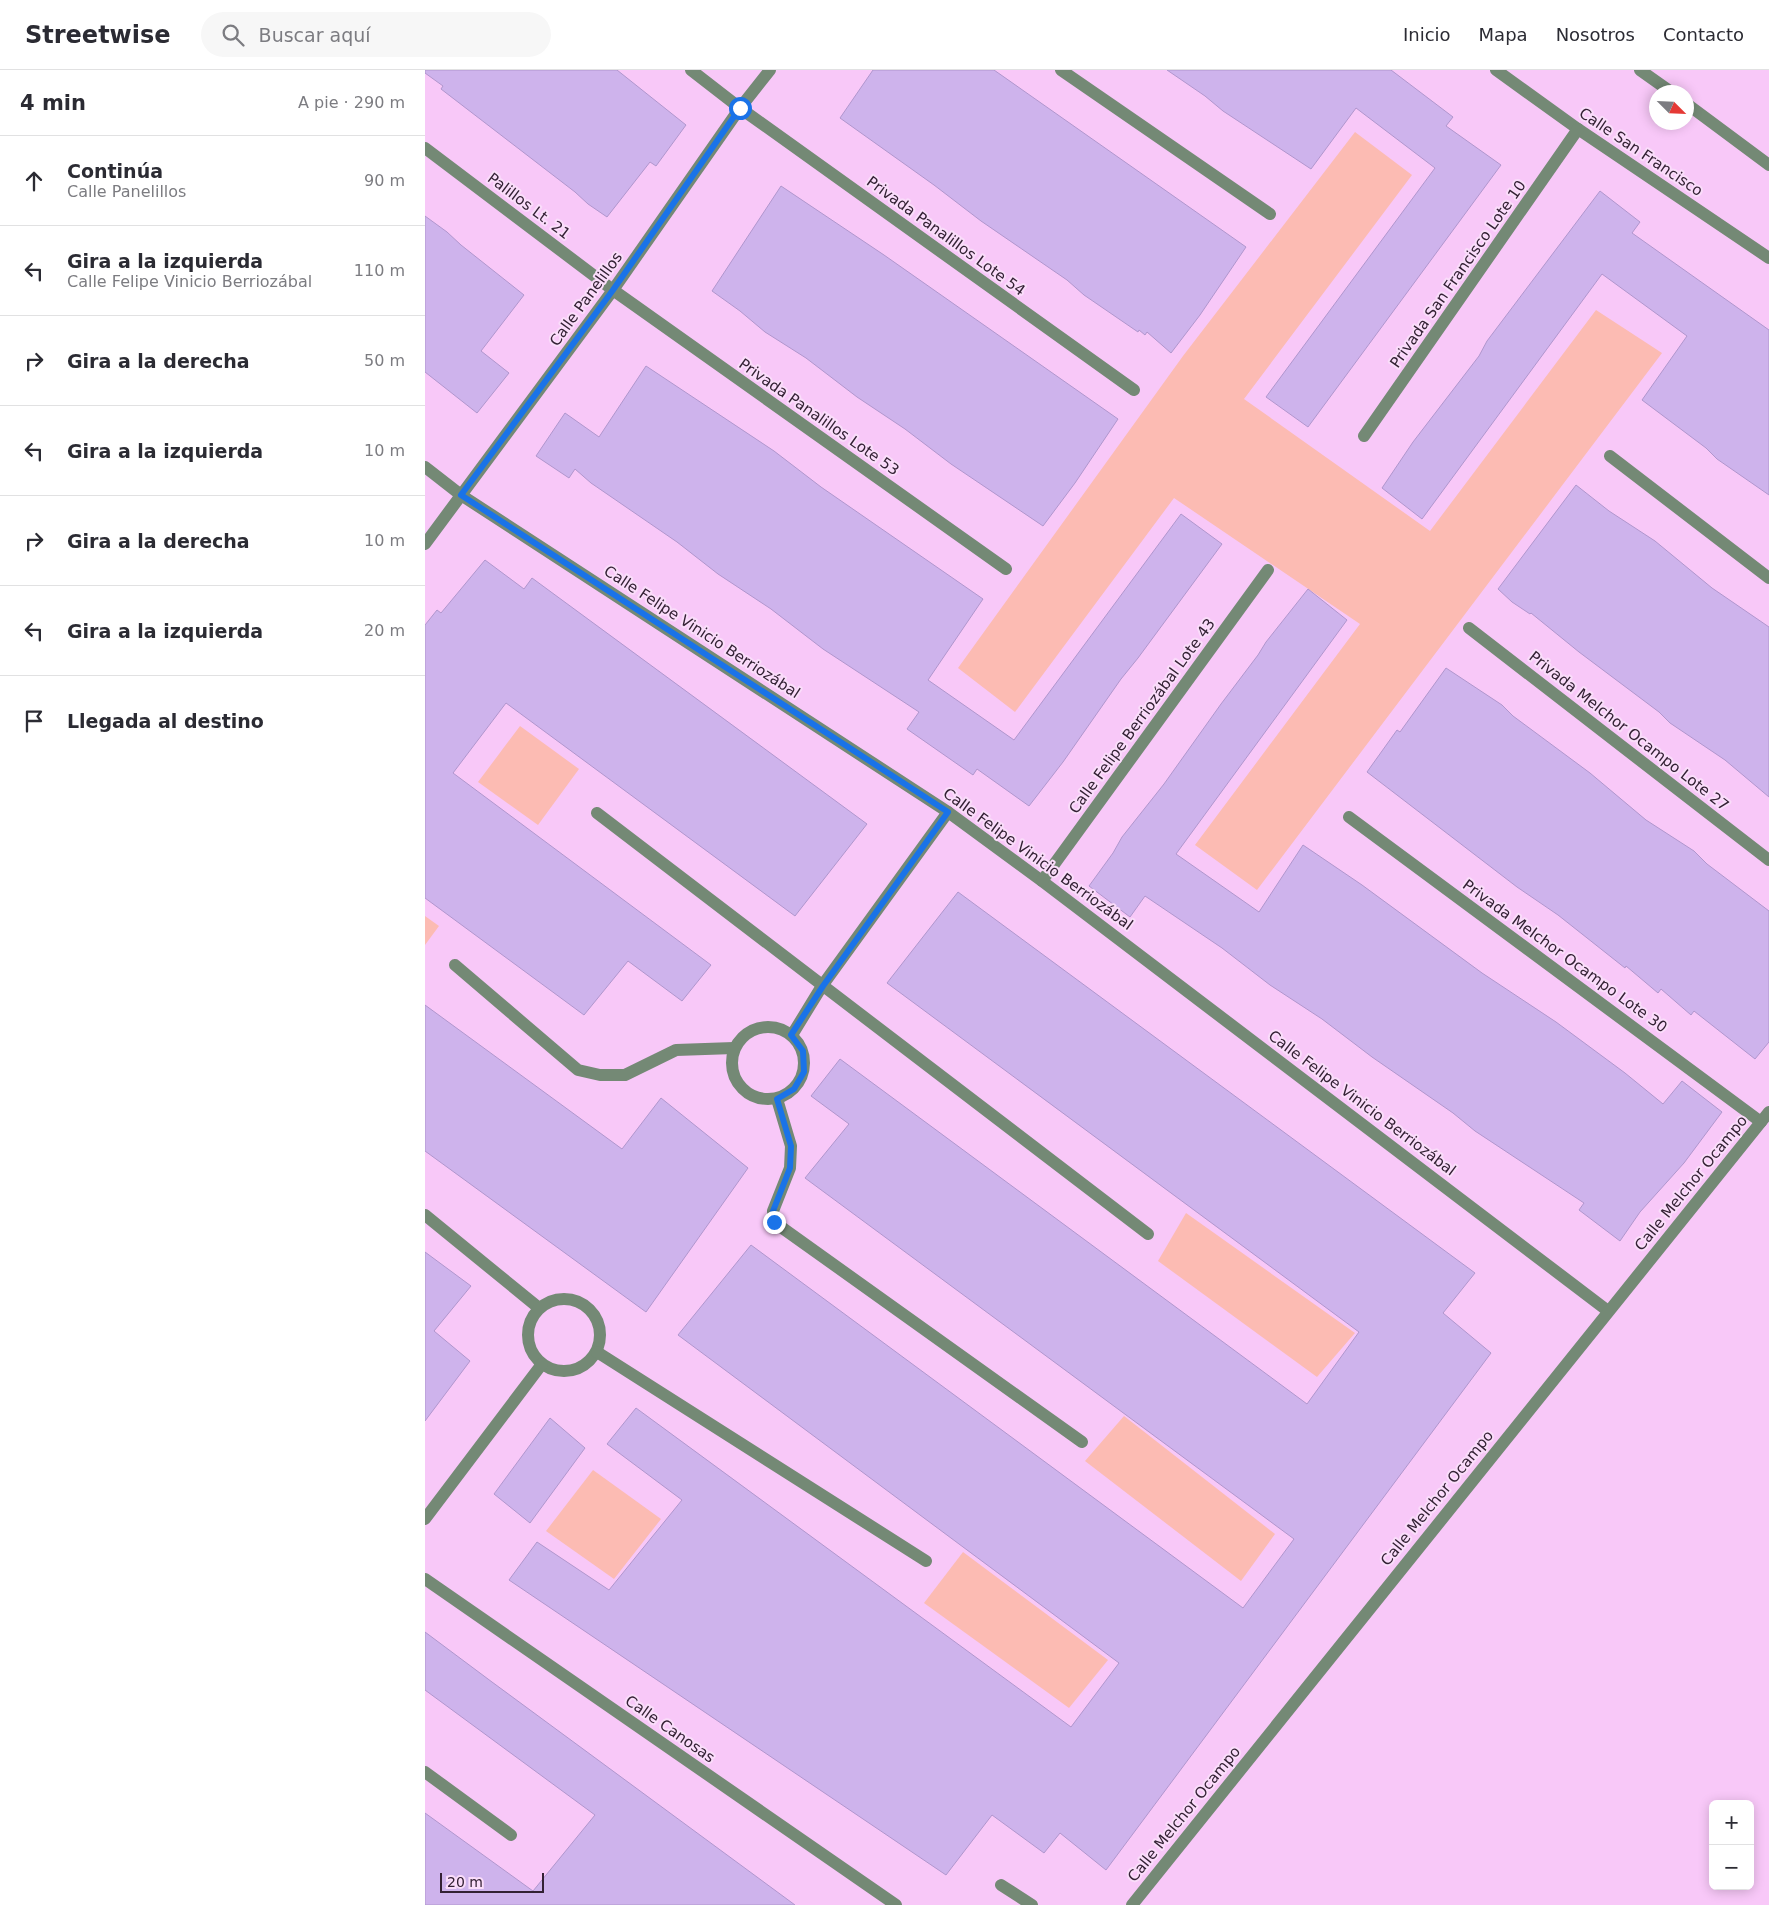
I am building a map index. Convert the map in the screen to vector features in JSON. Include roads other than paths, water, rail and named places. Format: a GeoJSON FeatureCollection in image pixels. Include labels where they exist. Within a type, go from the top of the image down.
{"type":"FeatureCollection","features":[{"type":"Feature","properties":{"kind":"street","name":"Privada Panalillos Lote 54"},"geometry":{"type":"LineString","coordinates":[[691,70],[740,108],[1134,390]]}},
{"type":"Feature","properties":{"kind":"street","name":"Calle Panelillos"},"geometry":{"type":"LineString","coordinates":[[425,544],[613,290],[740,108],[770,70]]}},
{"type":"Feature","properties":{"kind":"street"},"geometry":{"type":"LineString","coordinates":[[1061,70],[1270,214]]}},
{"type":"Feature","properties":{"kind":"street","name":"Calle San Francisco"},"geometry":{"type":"LineString","coordinates":[[1496,70],[1578,129],[1769,258]]}},
{"type":"Feature","properties":{"kind":"street"},"geometry":{"type":"LineString","coordinates":[[1641,70],[1661,85]]}},
{"type":"Feature","properties":{"kind":"street"},"geometry":{"type":"LineString","coordinates":[[1694,109],[1769,165]]}},
{"type":"Feature","properties":{"kind":"street","name":"Privada San Francisco Lote 10"},"geometry":{"type":"LineString","coordinates":[[1364,436],[1578,129]]}},
{"type":"Feature","properties":{"kind":"street","name":"Palillos Lt. 21"},"geometry":{"type":"LineString","coordinates":[[425,148],[613,290]]}},
{"type":"Feature","properties":{"kind":"street","name":"Privada Panalillos Lote 53"},"geometry":{"type":"LineString","coordinates":[[613,290],[1006,570]]}},
{"type":"Feature","properties":{"kind":"street"},"geometry":{"type":"LineString","coordinates":[[1610,456],[1769,578]]}},
{"type":"Feature","properties":{"kind":"street","name":"Calle Felipe Vinicio Berriozábal"},"geometry":{"type":"LineString","coordinates":[[425,467],[461,495],[948,812],[1042,881],[1608,1311]]}},
{"type":"Feature","properties":{"kind":"street","name":"Calle Felipe Berriozábal Lote 43"},"geometry":{"type":"LineString","coordinates":[[1042,881],[1267,570]]}},
{"type":"Feature","properties":{"kind":"street","name":"Privada Melchor Ocampo Lote 27"},"geometry":{"type":"LineString","coordinates":[[1469,628],[1769,860]]}},
{"type":"Feature","properties":{"kind":"street"},"geometry":{"type":"LineString","coordinates":[[791,1035],[823,986],[948,812]]}},
{"type":"Feature","properties":{"kind":"street"},"geometry":{"type":"LineString","coordinates":[[597,813],[1148,1234]]}},
{"type":"Feature","properties":{"kind":"street","name":"Privada Melchor Ocampo Lote 30"},"geometry":{"type":"LineString","coordinates":[[1349,817],[1765,1117]]}},
{"type":"Feature","properties":{"kind":"street"},"geometry":{"type":"LineString","coordinates":[[455,965],[579,1070],[600,1075],[625,1075],[676,1050],[734,1048]]}},
{"type":"Feature","properties":{"kind":"street"},"geometry":{"type":"LineString","coordinates":[[760,1027],[777,1027],[791,1035],[803,1051],[804,1072],[794,1089],[777,1099],[762,1100],[749,1096],[739,1087],[732,1075],[731,1061],[734,1048],[745,1034],[760,1027]]}},
{"type":"Feature","properties":{"kind":"street"},"geometry":{"type":"LineString","coordinates":[[777,1099],[791,1146],[790,1168],[773,1211],[774,1222],[1082,1442]]}},
{"type":"Feature","properties":{"kind":"street","name":"Calle Melchor Ocampo"},"geometry":{"type":"LineString","coordinates":[[1132,1905],[1765,1117]]}},
{"type":"Feature","properties":{"kind":"street"},"geometry":{"type":"LineString","coordinates":[[425,1215],[539,1308]]}},
{"type":"Feature","properties":{"kind":"street"},"geometry":{"type":"LineString","coordinates":[[570,1298],[586,1305],[597,1318],[601,1335],[597,1352],[587,1364],[573,1371],[556,1371],[542,1364],[531,1352],[527,1337],[530,1321],[539,1308],[554,1299],[570,1298]]}},
{"type":"Feature","properties":{"kind":"street"},"geometry":{"type":"LineString","coordinates":[[597,1352],[925,1561]]}},
{"type":"Feature","properties":{"kind":"street"},"geometry":{"type":"LineString","coordinates":[[425,1519],[542,1364]]}},
{"type":"Feature","properties":{"kind":"street","name":"Calle Canosas"},"geometry":{"type":"LineString","coordinates":[[425,1579],[896,1905]]}},
{"type":"Feature","properties":{"kind":"street"},"geometry":{"type":"LineString","coordinates":[[425,1772],[511,1835]]}},
{"type":"Feature","properties":{"kind":"street"},"geometry":{"type":"LineString","coordinates":[[1001,1885],[1032,1905]]}}]}
